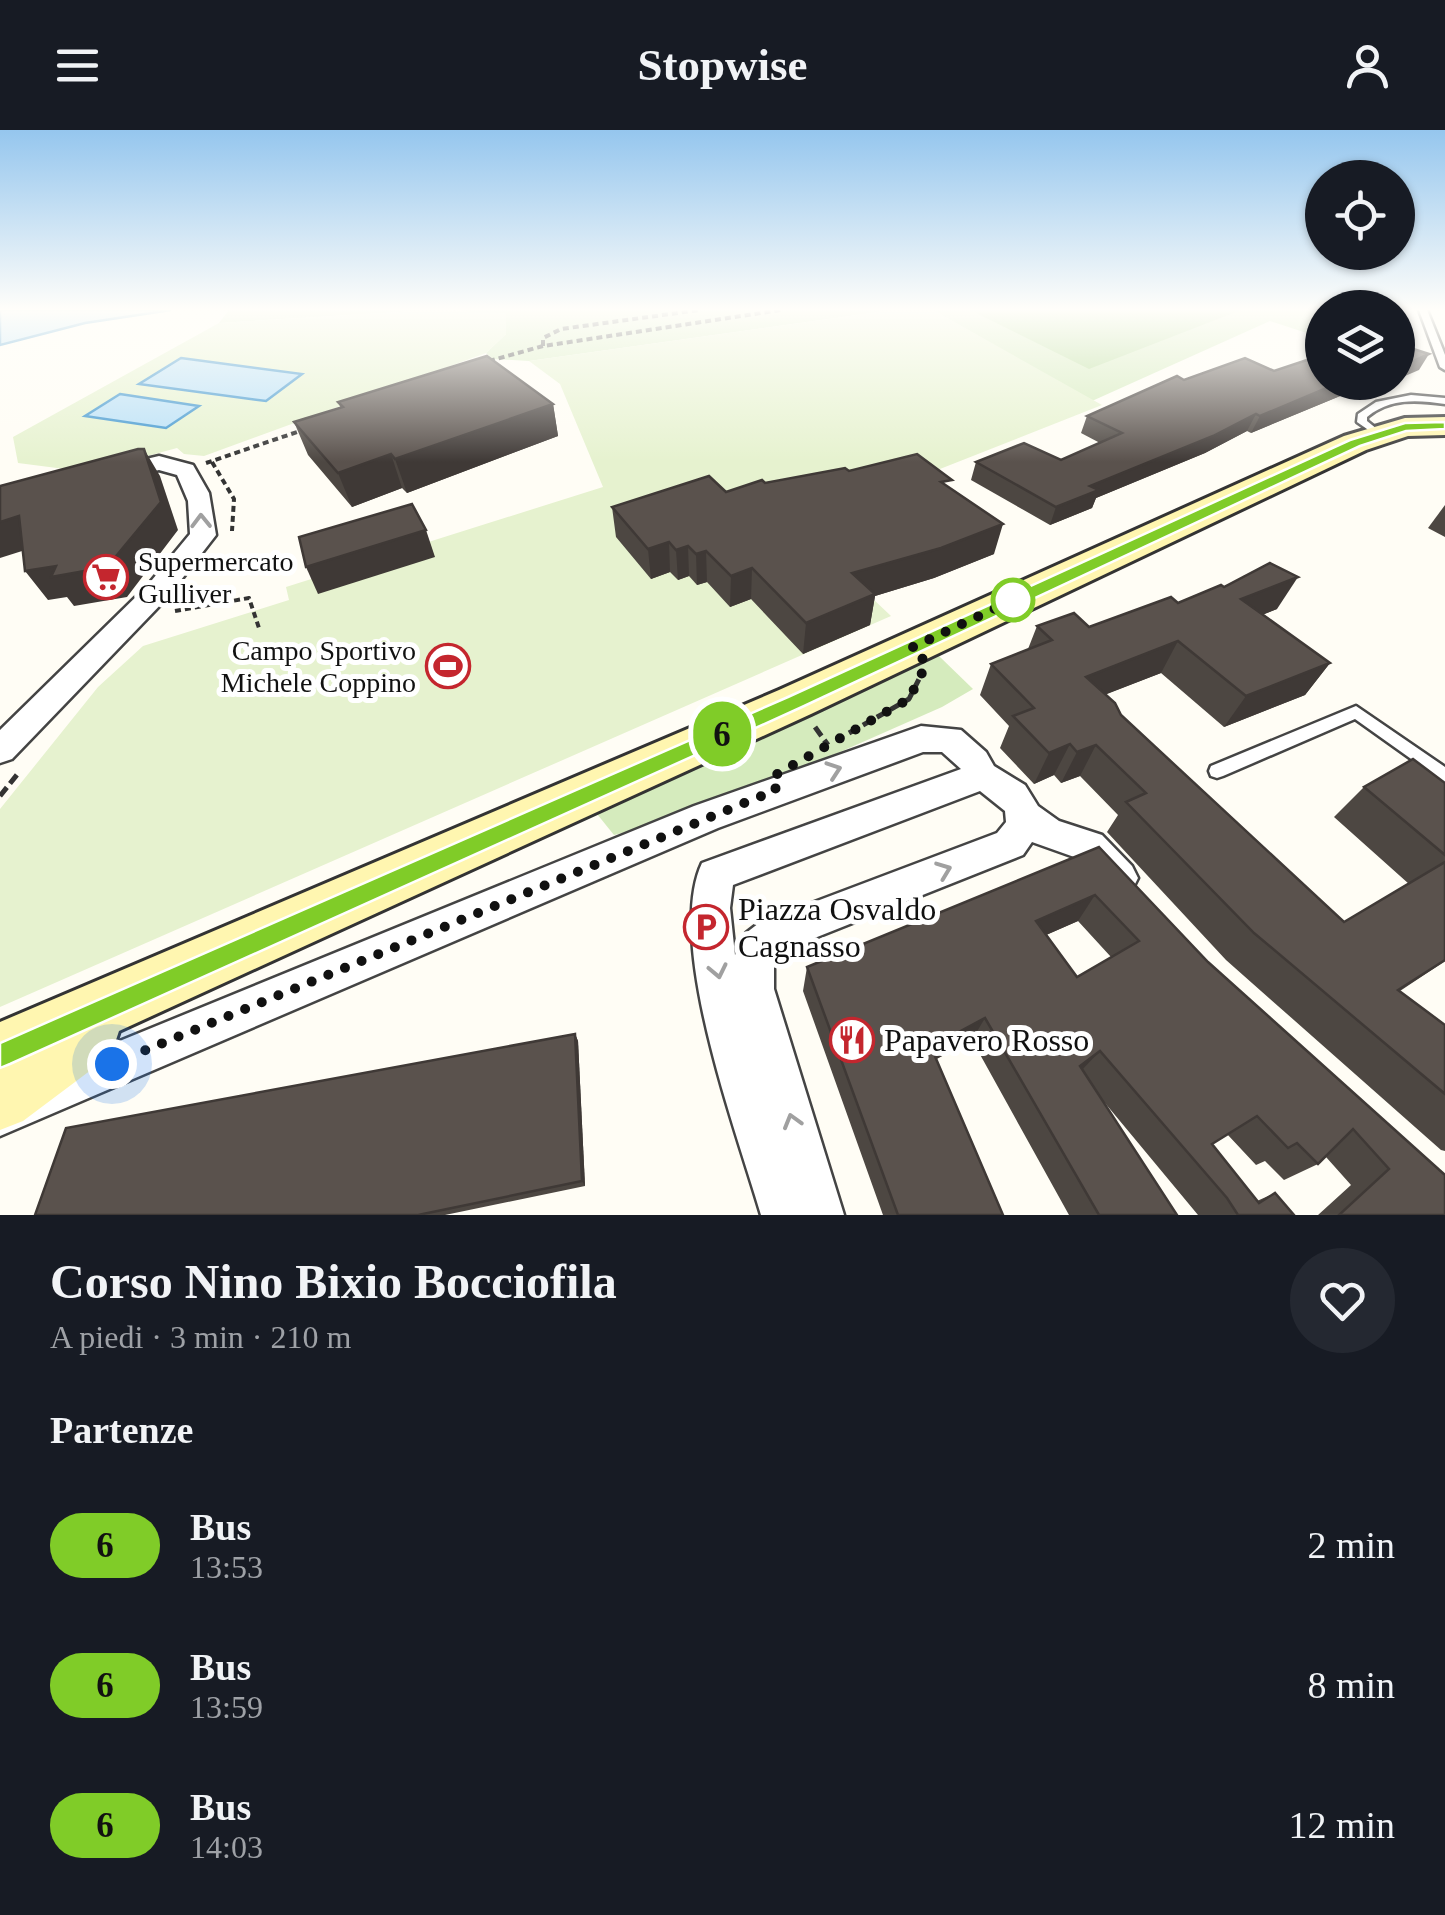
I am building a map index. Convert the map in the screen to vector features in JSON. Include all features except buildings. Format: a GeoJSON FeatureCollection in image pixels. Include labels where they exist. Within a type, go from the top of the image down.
{"type":"FeatureCollection","features":[{"type":"Feature","properties":{"kind":"main road"},"geometry":{"type":"LineString","coordinates":[[0,1054],[911,648],[1378,433],[1405,427],[1445,426]]}},
{"type":"Feature","properties":{"kind":"main road"},"geometry":{"type":"LineString","coordinates":[[0,1098],[77,1041],[213,958]]}},
{"type":"Feature","properties":{"kind":"street"},"geometry":{"type":"LineString","coordinates":[[0,750],[130,618],[204,535],[203,510],[195,484],[185,470],[159,464],[101,477]]}},
{"type":"Feature","properties":{"kind":"street"},"geometry":{"type":"LineString","coordinates":[[0,1114],[706,817],[941,736],[950,739],[974,761],[982,776],[1010,792],[1026,817],[1048,833],[1089,846],[1149,912]]}},
{"type":"Feature","properties":{"kind":"street"},"geometry":{"type":"LineString","coordinates":[[786,1215],[723,996],[708,926],[709,896],[715,875],[982,776]]}},
{"type":"Feature","properties":{"kind":"street"},"geometry":{"type":"LineString","coordinates":[[819,1215],[753,989],[750,961],[757,946],[773,936],[1010,844],[1023,830],[1026,817]]}},
{"type":"Feature","properties":{"kind":"lane"},"geometry":{"type":"LineString","coordinates":[[1378,433],[1362,422],[1362,416],[1374,404],[1398,398],[1445,401]]}},
{"type":"Feature","properties":{"kind":"lane"},"geometry":{"type":"LineString","coordinates":[[1217,771],[1356,712],[1445,776]]}},
{"type":"Feature","properties":{"kind":"path"},"geometry":{"type":"LineString","coordinates":[[477,366],[495,361]]}},
{"type":"Feature","properties":{"kind":"path"},"geometry":{"type":"LineString","coordinates":[[185,470],[298,431]]}},
{"type":"Feature","properties":{"kind":"path"},"geometry":{"type":"LineString","coordinates":[[167,612],[249,598],[259,628]]}},
{"type":"Feature","properties":{"kind":"path"},"geometry":{"type":"LineString","coordinates":[[814,753],[909,699],[927,663],[911,648]]}},
{"type":"Feature","properties":{"kind":"green space"},"geometry":{"type":"Polygon","coordinates":[[[151,361],[465,361],[204,456],[184,454],[177,448],[88,472],[18,463],[13,437],[151,361]]]}},
{"type":"Feature","properties":{"kind":"green space","name":"Campo Sportivo Michele Coppino"},"geometry":{"type":"Polygon","coordinates":[[[529,361],[1023,361],[1102,405],[912,480],[777,508],[891,616],[0,1007],[0,809],[98,687],[143,646],[289,600],[286,587],[603,487],[560,384],[529,361]]]}},
{"type":"Feature","properties":{"kind":"green space"},"geometry":{"type":"Polygon","coordinates":[[[1021,361],[1182,361],[1092,401],[1021,361]]]}},
{"type":"Feature","properties":{"kind":"green space"},"geometry":{"type":"Polygon","coordinates":[[[1072,361],[1111,361],[1089,369],[1072,361]]]}},
{"type":"Feature","properties":{"kind":"green space"},"geometry":{"type":"Polygon","coordinates":[[[939,656],[973,689],[942,707],[702,813],[614,835],[597,814],[939,656]]]}},
{"type":"Feature","properties":{"kind":"water"},"geometry":{"type":"Polygon","coordinates":[[[177,361],[302,374],[266,401],[139,384],[177,361]]]}},
{"type":"Feature","properties":{"kind":"water"},"geometry":{"type":"Polygon","coordinates":[[[120,394],[199,406],[166,428],[85,416],[120,394]]]}},
{"type":"Feature","properties":{"kind":"bus line","name":"6"},"geometry":{"type":"LineString","coordinates":[[0,1053],[795,702],[1378,433],[1405,427],[1445,426]]}},
{"type":"Feature","properties":{"kind":"place","name":"Supermercato Gulliver"},"geometry":{"type":"Point","coordinates":[106,577]}},
{"type":"Feature","properties":{"kind":"place","name":"Campo Sportivo Michele Coppino"},"geometry":{"type":"Point","coordinates":[448,666]}},
{"type":"Feature","properties":{"kind":"place","name":"Piazza Osvaldo Cagnasso"},"geometry":{"type":"Point","coordinates":[706,927]}},
{"type":"Feature","properties":{"kind":"place","name":"Papavero Rosso"},"geometry":{"type":"Point","coordinates":[852,1040]}},
{"type":"Feature","properties":{"kind":"route"},"geometry":{"type":"LineString","coordinates":[[112,1064],[776,790],[772,777],[909,699],[927,663],[911,648],[1013,600]]}}]}
